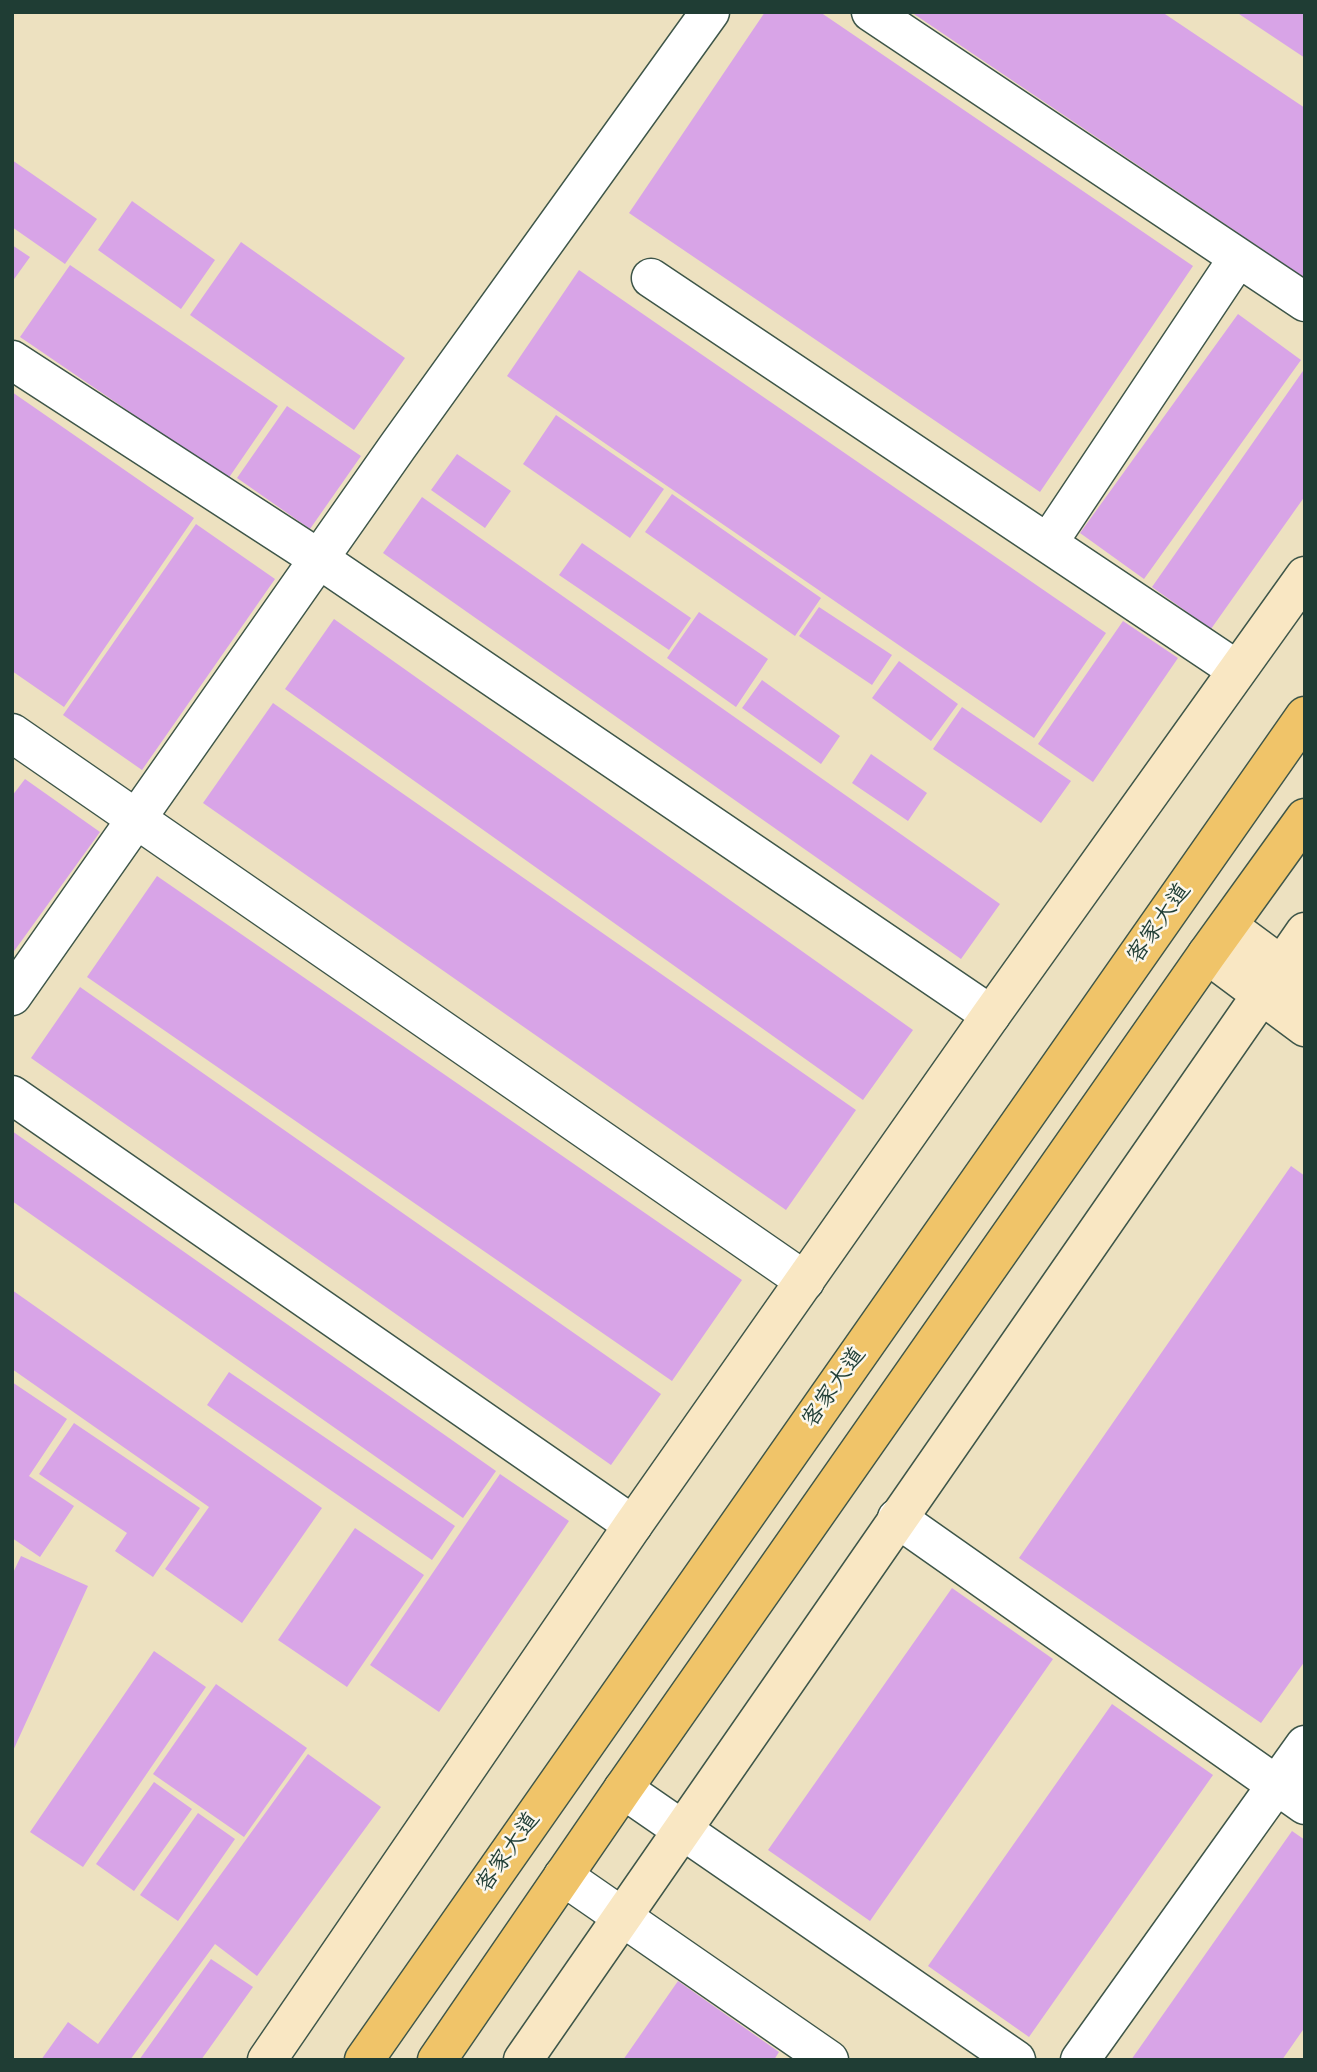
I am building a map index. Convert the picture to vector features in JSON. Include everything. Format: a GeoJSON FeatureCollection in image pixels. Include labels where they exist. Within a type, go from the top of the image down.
{"type":"FeatureCollection","features":[{"type":"Feature","properties":{"kind":"main road","name":"客家大道"},"geometry":{"type":"LineString","coordinates":[[365,2060],[1305,716]]}},
{"type":"Feature","properties":{"kind":"main road"},"geometry":{"type":"LineString","coordinates":[[437,2060],[623,1789],[1305,818]]}},
{"type":"Feature","properties":{"kind":"street"},"geometry":{"type":"LineString","coordinates":[[12,996],[398,446],[710,12]]}},
{"type":"Feature","properties":{"kind":"street"},"geometry":{"type":"LineString","coordinates":[[871,12],[1305,302]]}},
{"type":"Feature","properties":{"kind":"street"},"geometry":{"type":"LineString","coordinates":[[1048,543],[1238,258]]}},
{"type":"Feature","properties":{"kind":"street"},"geometry":{"type":"LineString","coordinates":[[651,278],[1237,670]]}},
{"type":"Feature","properties":{"kind":"street"},"geometry":{"type":"LineString","coordinates":[[12,360],[320,559],[991,1015]]}},
{"type":"Feature","properties":{"kind":"street"},"geometry":{"type":"LineString","coordinates":[[267,2060],[633,1525],[991,1015],[1305,576]]}},
{"type":"Feature","properties":{"kind":"street"},"geometry":{"type":"LineString","coordinates":[[12,733],[805,1281]]}},
{"type":"Feature","properties":{"kind":"street"},"geometry":{"type":"LineString","coordinates":[[523,2060],[897,1518],[1282,981],[1305,932]]}},
{"type":"Feature","properties":{"kind":"street"},"geometry":{"type":"LineString","coordinates":[[1217,940],[1282,981],[1305,1027]]}},
{"type":"Feature","properties":{"kind":"street"},"geometry":{"type":"LineString","coordinates":[[12,1095],[633,1525]]}},
{"type":"Feature","properties":{"kind":"street"},"geometry":{"type":"LineString","coordinates":[[897,1518],[1291,1795]]}},
{"type":"Feature","properties":{"kind":"street"},"geometry":{"type":"LineString","coordinates":[[1080,2060],[1291,1795],[1305,1745]]}},
{"type":"Feature","properties":{"kind":"street"},"geometry":{"type":"LineString","coordinates":[[623,1789],[1016,2060]]}},
{"type":"Feature","properties":{"kind":"street"},"geometry":{"type":"LineString","coordinates":[[563,1876],[829,2060]]}},
{"type":"Feature","properties":{"kind":"building"},"geometry":{"type":"Polygon","coordinates":[[[765,12],[820,12],[1193,266],[1040,492],[629,213],[765,12]]]}},
{"type":"Feature","properties":{"kind":"building"},"geometry":{"type":"Polygon","coordinates":[[[911,12],[1162,12],[1305,108],[1305,278],[911,12]]]}},
{"type":"Feature","properties":{"kind":"building"},"geometry":{"type":"Polygon","coordinates":[[[1236,12],[1305,12],[1305,58],[1236,12]]]}},
{"type":"Feature","properties":{"kind":"building"},"geometry":{"type":"Polygon","coordinates":[[[12,160],[97,219],[65,264],[12,227],[12,160]]]}},
{"type":"Feature","properties":{"kind":"building"},"geometry":{"type":"Polygon","coordinates":[[[132,201],[215,260],[181,309],[98,250],[132,201]]]}},
{"type":"Feature","properties":{"kind":"building"},"geometry":{"type":"Polygon","coordinates":[[[241,242],[405,358],[354,430],[190,315],[241,242]]]}},
{"type":"Feature","properties":{"kind":"building"},"geometry":{"type":"Polygon","coordinates":[[[12,245],[30,257],[12,282],[12,245]]]}},
{"type":"Feature","properties":{"kind":"building"},"geometry":{"type":"Polygon","coordinates":[[[70,265],[278,406],[228,479],[20,337],[70,265]]]}},
{"type":"Feature","properties":{"kind":"building"},"geometry":{"type":"Polygon","coordinates":[[[579,270],[1106,633],[1034,738],[507,376],[579,270]]]}},
{"type":"Feature","properties":{"kind":"building"},"geometry":{"type":"Polygon","coordinates":[[[1238,314],[1301,360],[1144,579],[1080,533],[1238,314]]]}},
{"type":"Feature","properties":{"kind":"building"},"geometry":{"type":"Polygon","coordinates":[[[1305,368],[1305,496],[1211,629],[1152,587],[1305,368]]]}},
{"type":"Feature","properties":{"kind":"building"},"geometry":{"type":"Polygon","coordinates":[[[12,392],[194,518],[64,707],[12,671],[12,392]]]}},
{"type":"Feature","properties":{"kind":"building"},"geometry":{"type":"Polygon","coordinates":[[[287,406],[361,456],[310,529],[237,478],[287,406]]]}},
{"type":"Feature","properties":{"kind":"building"},"geometry":{"type":"Polygon","coordinates":[[[556,415],[664,489],[630,538],[523,464],[556,415]]]}},
{"type":"Feature","properties":{"kind":"building"},"geometry":{"type":"Polygon","coordinates":[[[457,454],[511,491],[485,528],[431,490],[457,454]]]}},
{"type":"Feature","properties":{"kind":"building"},"geometry":{"type":"Polygon","coordinates":[[[672,494],[821,598],[795,636],[645,532],[672,494]]]}},
{"type":"Feature","properties":{"kind":"building"},"geometry":{"type":"Polygon","coordinates":[[[422,497],[1000,904],[961,959],[383,553],[422,497]]]}},
{"type":"Feature","properties":{"kind":"building"},"geometry":{"type":"Polygon","coordinates":[[[196,524],[275,579],[142,770],[63,715],[196,524]]]}},
{"type":"Feature","properties":{"kind":"building"},"geometry":{"type":"Polygon","coordinates":[[[582,543],[691,618],[669,650],[559,575],[582,543]]]}},
{"type":"Feature","properties":{"kind":"building"},"geometry":{"type":"Polygon","coordinates":[[[819,607],[892,655],[872,685],[799,636],[819,607]]]}},
{"type":"Feature","properties":{"kind":"building"},"geometry":{"type":"Polygon","coordinates":[[[699,612],[768,659],[736,707],[667,658],[699,612]]]}},
{"type":"Feature","properties":{"kind":"building"},"geometry":{"type":"Polygon","coordinates":[[[334,619],[913,1030],[863,1100],[285,689],[334,619]]]}},
{"type":"Feature","properties":{"kind":"building"},"geometry":{"type":"Polygon","coordinates":[[[1123,621],[1178,658],[1093,782],[1038,744],[1123,621]]]}},
{"type":"Feature","properties":{"kind":"building"},"geometry":{"type":"Polygon","coordinates":[[[899,661],[958,704],[931,741],[872,698],[899,661]]]}},
{"type":"Feature","properties":{"kind":"building"},"geometry":{"type":"Polygon","coordinates":[[[762,680],[840,736],[821,764],[742,708],[762,680]]]}},
{"type":"Feature","properties":{"kind":"building"},"geometry":{"type":"Polygon","coordinates":[[[273,703],[856,1110],[786,1210],[203,803],[273,703]]]}},
{"type":"Feature","properties":{"kind":"building"},"geometry":{"type":"Polygon","coordinates":[[[962,707],[1071,781],[1041,823],[933,749],[962,707]]]}},
{"type":"Feature","properties":{"kind":"building"},"geometry":{"type":"Polygon","coordinates":[[[871,754],[927,793],[908,821],[852,783],[871,754]]]}},
{"type":"Feature","properties":{"kind":"building"},"geometry":{"type":"Polygon","coordinates":[[[25,779],[100,832],[12,954],[12,796],[25,779]]]}},
{"type":"Feature","properties":{"kind":"building"},"geometry":{"type":"Polygon","coordinates":[[[157,876],[742,1280],[672,1381],[87,977],[157,876]]]}},
{"type":"Feature","properties":{"kind":"building"},"geometry":{"type":"Polygon","coordinates":[[[80,987],[661,1394],[611,1465],[31,1058],[80,987]]]}},
{"type":"Feature","properties":{"kind":"building"},"geometry":{"type":"Polygon","coordinates":[[[12,1131],[496,1471],[463,1518],[12,1201],[12,1131]]]}},
{"type":"Feature","properties":{"kind":"building"},"geometry":{"type":"Polygon","coordinates":[[[1291,1166],[1305,1176],[1305,1661],[1261,1723],[1019,1558],[1291,1166]]]}},
{"type":"Feature","properties":{"kind":"building"},"geometry":{"type":"Polygon","coordinates":[[[12,1290],[322,1508],[242,1623],[165,1569],[209,1507],[12,1369],[12,1290]]]}},
{"type":"Feature","properties":{"kind":"building"},"geometry":{"type":"Polygon","coordinates":[[[229,1372],[455,1526],[432,1560],[207,1405],[229,1372]]]}},
{"type":"Feature","properties":{"kind":"building"},"geometry":{"type":"Polygon","coordinates":[[[12,1382],[67,1419],[29,1476],[74,1506],[40,1557],[12,1538],[12,1382]]]}},
{"type":"Feature","properties":{"kind":"building"},"geometry":{"type":"Polygon","coordinates":[[[74,1423],[200,1508],[153,1577],[115,1551],[127,1533],[39,1474],[74,1423]]]}},
{"type":"Feature","properties":{"kind":"building"},"geometry":{"type":"Polygon","coordinates":[[[500,1474],[569,1521],[439,1712],[370,1665],[500,1474]]]}},
{"type":"Feature","properties":{"kind":"building"},"geometry":{"type":"Polygon","coordinates":[[[355,1528],[424,1575],[347,1687],[278,1640],[355,1528]]]}},
{"type":"Feature","properties":{"kind":"building"},"geometry":{"type":"Polygon","coordinates":[[[21,1556],[88,1586],[12,1753],[12,1575],[21,1556]]]}},
{"type":"Feature","properties":{"kind":"building"},"geometry":{"type":"Polygon","coordinates":[[[952,1588],[1053,1659],[870,1921],[768,1850],[952,1588]]]}},
{"type":"Feature","properties":{"kind":"building"},"geometry":{"type":"Polygon","coordinates":[[[154,1651],[206,1687],[83,1867],[30,1832],[154,1651]]]}},
{"type":"Feature","properties":{"kind":"building"},"geometry":{"type":"Polygon","coordinates":[[[216,1684],[307,1748],[244,1837],[153,1774],[216,1684]]]}},
{"type":"Feature","properties":{"kind":"building"},"geometry":{"type":"Polygon","coordinates":[[[1112,1704],[1213,1775],[1029,2037],[928,1966],[1112,1704]]]}},
{"type":"Feature","properties":{"kind":"building"},"geometry":{"type":"Polygon","coordinates":[[[308,1754],[381,1807],[257,1976],[215,1944],[130,2060],[41,2060],[68,2022],[98,2044],[308,1754]]]}},
{"type":"Feature","properties":{"kind":"building"},"geometry":{"type":"Polygon","coordinates":[[[154,1782],[192,1809],[134,1891],[96,1864],[154,1782]]]}},
{"type":"Feature","properties":{"kind":"building"},"geometry":{"type":"Polygon","coordinates":[[[198,1813],[235,1839],[178,1921],[140,1895],[198,1813]]]}},
{"type":"Feature","properties":{"kind":"building"},"geometry":{"type":"Polygon","coordinates":[[[1292,1831],[1305,1840],[1305,2027],[1282,2060],[1131,2060],[1292,1831]]]}},
{"type":"Feature","properties":{"kind":"building"},"geometry":{"type":"Polygon","coordinates":[[[211,1959],[253,1987],[201,2060],[139,2060],[211,1959]]]}},
{"type":"Feature","properties":{"kind":"building"},"geometry":{"type":"Polygon","coordinates":[[[678,1981],[779,2052],[774,2060],[623,2060],[678,1981]]]}}]}
